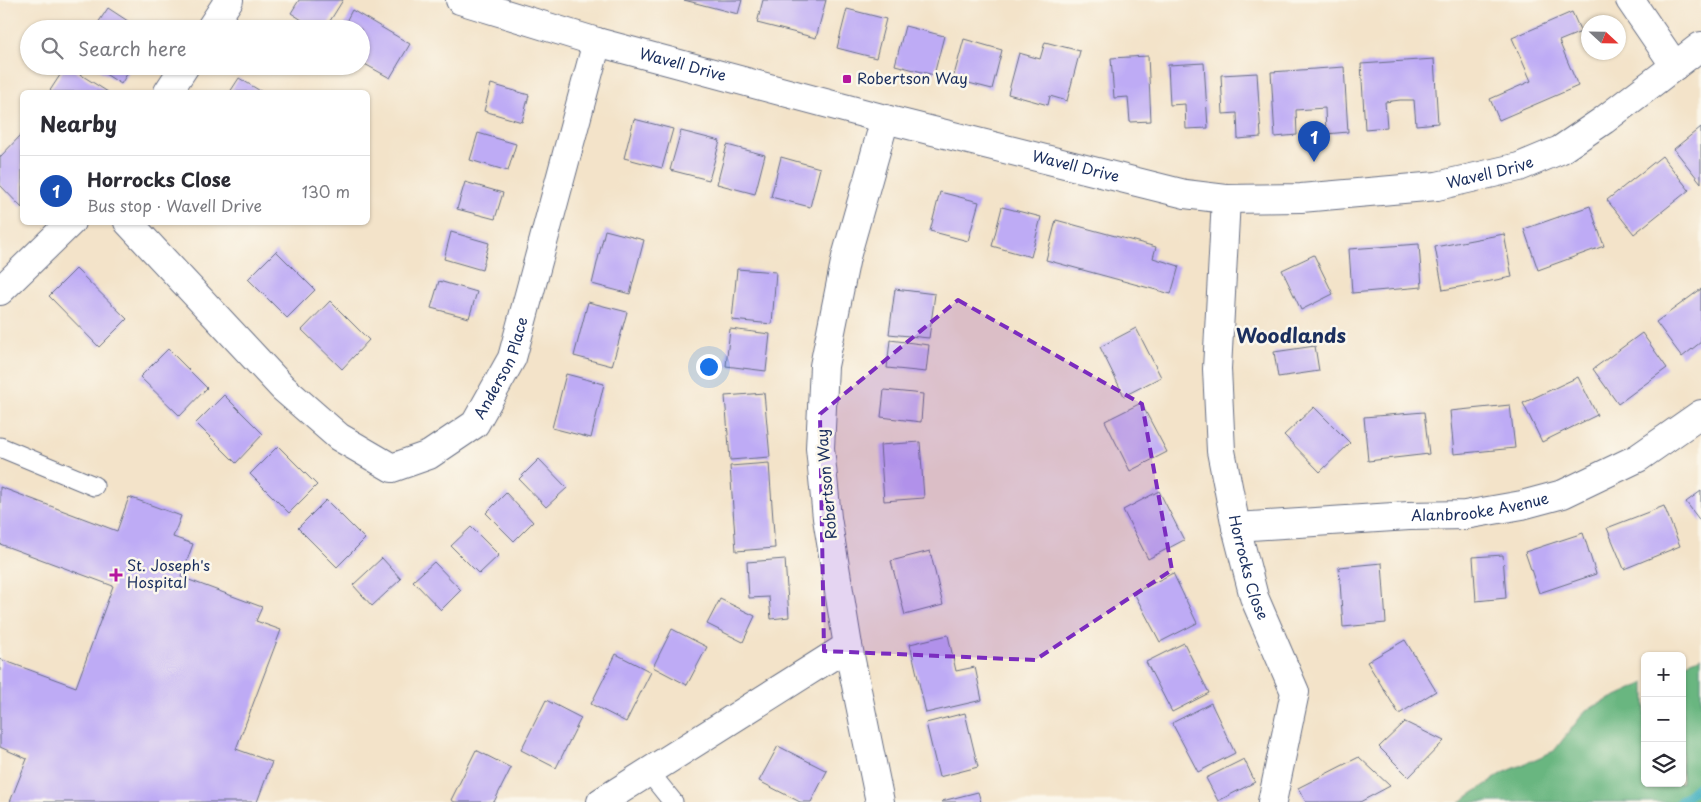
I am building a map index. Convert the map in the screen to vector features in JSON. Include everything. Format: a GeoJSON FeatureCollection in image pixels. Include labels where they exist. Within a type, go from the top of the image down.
{"type":"FeatureCollection","features":[{"type":"Feature","properties":{"kind":"street"},"geometry":{"type":"LineString","coordinates":[[216,20],[229,0]]}},
{"type":"Feature","properties":{"kind":"street","name":"Wavell Drive"},"geometry":{"type":"LineString","coordinates":[[460,0],[597,42],[885,118],[1185,194],[1226,199],[1302,198],[1437,186],[1520,167],[1560,150],[1604,120],[1675,66]]}},
{"type":"Feature","properties":{"kind":"street"},"geometry":{"type":"LineString","coordinates":[[1630,0],[1675,66],[1701,46]]}},
{"type":"Feature","properties":{"kind":"street","name":"Anderson Place"},"geometry":{"type":"LineString","coordinates":[[131,225],[283,388],[339,438],[392,468],[429,455],[475,424],[512,358],[597,42]]}},
{"type":"Feature","properties":{"kind":"street"},"geometry":{"type":"LineString","coordinates":[[169,90],[179,75]]}},
{"type":"Feature","properties":{"kind":"street","name":"Robertson Way"},"geometry":{"type":"LineString","coordinates":[[880,802],[848,646],[827,518],[820,448],[824,366],[846,257],[885,118]]}},
{"type":"Feature","properties":{"kind":"street","name":"Horrocks Close"},"geometry":{"type":"LineString","coordinates":[[1226,199],[1217,369],[1221,451],[1236,527],[1254,597],[1295,692],[1272,802]]}},
{"type":"Feature","properties":{"kind":"street"},"geometry":{"type":"LineString","coordinates":[[0,290],[68,225]]}},
{"type":"Feature","properties":{"kind":"street","name":"Alanbrooke Avenue"},"geometry":{"type":"LineString","coordinates":[[1236,527],[1409,516],[1465,515],[1522,505],[1563,494],[1638,458],[1701,414]]}},
{"type":"Feature","properties":{"kind":"street"},"geometry":{"type":"LineString","coordinates":[[601,802],[848,646]]}},
{"type":"Feature","properties":{"kind":"lane"},"geometry":{"type":"LineString","coordinates":[[0,447],[94,486]]}},
{"type":"Feature","properties":{"kind":"lane"},"geometry":{"type":"LineString","coordinates":[[649,772],[673,802]]}},
{"type":"Feature","properties":{"kind":"highlighted area"},"geometry":{"type":"Polygon","coordinates":[[[958,300],[1142,404],[1172,570],[1035,660],[824,651],[820,414],[958,300]]]}},
{"type":"Feature","properties":{"kind":"green space"},"geometry":{"type":"Polygon","coordinates":[[[1701,657],[1701,802],[1460,802],[1503,773],[1554,751],[1586,710],[1641,685],[1641,787],[1686,787],[1686,663],[1701,657]]]}},
{"type":"Feature","properties":{"kind":"building"},"geometry":{"type":"Polygon","coordinates":[[[299,0],[343,0],[331,20],[302,20],[291,13],[299,0]]]}},
{"type":"Feature","properties":{"kind":"building"},"geometry":{"type":"Polygon","coordinates":[[[684,0],[742,0],[738,14],[684,0]]]}},
{"type":"Feature","properties":{"kind":"building"},"geometry":{"type":"Polygon","coordinates":[[[763,0],[826,0],[816,38],[757,23],[763,0]]]}},
{"type":"Feature","properties":{"kind":"building"},"geometry":{"type":"Polygon","coordinates":[[[108,8],[126,20],[100,20],[108,8]]]}},
{"type":"Feature","properties":{"kind":"building"},"geometry":{"type":"Polygon","coordinates":[[[847,9],[886,19],[876,58],[837,48],[847,9]]]}},
{"type":"Feature","properties":{"kind":"building"},"geometry":{"type":"Polygon","coordinates":[[[352,10],[369,20],[347,20],[352,10]]]}},
{"type":"Feature","properties":{"kind":"building"},"geometry":{"type":"Polygon","coordinates":[[[1572,12],[1581,32],[1559,41],[1578,86],[1499,120],[1490,99],[1531,81],[1512,38],[1572,12]]]}},
{"type":"Feature","properties":{"kind":"building"},"geometry":{"type":"Polygon","coordinates":[[[370,21],[410,44],[390,78],[370,67],[370,21]]]}},
{"type":"Feature","properties":{"kind":"building"},"geometry":{"type":"Polygon","coordinates":[[[905,26],[944,36],[934,75],[895,65],[905,26]]]}},
{"type":"Feature","properties":{"kind":"building"},"geometry":{"type":"Polygon","coordinates":[[[964,39],[1002,50],[992,89],[953,79],[964,39]]]}},
{"type":"Feature","properties":{"kind":"building"},"geometry":{"type":"Polygon","coordinates":[[[1045,42],[1080,51],[1067,101],[1050,96],[1048,105],[1008,94],[1019,53],[1040,59],[1045,42]]]}},
{"type":"Feature","properties":{"kind":"building"},"geometry":{"type":"Polygon","coordinates":[[[1148,56],[1151,121],[1130,122],[1128,97],[1114,98],[1111,58],[1148,56]]]}},
{"type":"Feature","properties":{"kind":"building"},"geometry":{"type":"Polygon","coordinates":[[[1434,59],[1438,123],[1416,125],[1414,100],[1400,100],[1385,102],[1387,127],[1365,129],[1361,64],[1434,59]]]}},
{"type":"Feature","properties":{"kind":"building"},"geometry":{"type":"Polygon","coordinates":[[[1204,63],[1208,128],[1186,129],[1185,104],[1170,105],[1168,65],[1204,63]]]}},
{"type":"Feature","properties":{"kind":"building"},"geometry":{"type":"Polygon","coordinates":[[[1344,67],[1348,132],[1326,134],[1325,108],[1296,110],[1297,135],[1275,137],[1271,72],[1344,67]]]}},
{"type":"Feature","properties":{"kind":"building"},"geometry":{"type":"Polygon","coordinates":[[[1257,73],[1261,137],[1238,139],[1237,113],[1223,114],[1221,75],[1257,73]]]}},
{"type":"Feature","properties":{"kind":"building"},"geometry":{"type":"Polygon","coordinates":[[[60,75],[81,75],[105,90],[50,90],[60,75]]]}},
{"type":"Feature","properties":{"kind":"building"},"geometry":{"type":"Polygon","coordinates":[[[107,75],[126,75],[121,84],[107,75]]]}},
{"type":"Feature","properties":{"kind":"building"},"geometry":{"type":"Polygon","coordinates":[[[239,78],[259,90],[231,90],[239,78]]]}},
{"type":"Feature","properties":{"kind":"building"},"geometry":{"type":"Polygon","coordinates":[[[491,84],[529,95],[522,122],[484,111],[491,84]]]}},
{"type":"Feature","properties":{"kind":"building"},"geometry":{"type":"Polygon","coordinates":[[[634,119],[673,129],[662,168],[624,158],[634,119]]]}},
{"type":"Feature","properties":{"kind":"building"},"geometry":{"type":"Polygon","coordinates":[[[1701,127],[1701,183],[1674,149],[1701,127]]]}},
{"type":"Feature","properties":{"kind":"building"},"geometry":{"type":"Polygon","coordinates":[[[681,131],[720,141],[709,180],[670,170],[681,131]]]}},
{"type":"Feature","properties":{"kind":"building"},"geometry":{"type":"Polygon","coordinates":[[[478,133],[516,144],[508,171],[470,160],[478,133]]]}},
{"type":"Feature","properties":{"kind":"building"},"geometry":{"type":"Polygon","coordinates":[[[20,136],[20,206],[0,185],[0,157],[20,136]]]}},
{"type":"Feature","properties":{"kind":"building"},"geometry":{"type":"Polygon","coordinates":[[[727,145],[765,155],[755,194],[717,184],[727,145]]]}},
{"type":"Feature","properties":{"kind":"building"},"geometry":{"type":"Polygon","coordinates":[[[1662,156],[1689,190],[1634,234],[1607,200],[1662,156]]]}},
{"type":"Feature","properties":{"kind":"building"},"geometry":{"type":"Polygon","coordinates":[[[781,157],[820,168],[810,207],[771,197],[781,157]]]}},
{"type":"Feature","properties":{"kind":"building"},"geometry":{"type":"Polygon","coordinates":[[[465,182],[503,193],[495,219],[457,209],[465,182]]]}},
{"type":"Feature","properties":{"kind":"building"},"geometry":{"type":"Polygon","coordinates":[[[940,192],[979,202],[968,241],[930,231],[940,192]]]}},
{"type":"Feature","properties":{"kind":"building"},"geometry":{"type":"Polygon","coordinates":[[[1590,206],[1604,246],[1538,270],[1524,229],[1590,206]]]}},
{"type":"Feature","properties":{"kind":"building"},"geometry":{"type":"Polygon","coordinates":[[[1002,207],[1041,217],[1031,257],[992,246],[1002,207]]]}},
{"type":"Feature","properties":{"kind":"building"},"geometry":{"type":"Polygon","coordinates":[[[1056,220],[1156,247],[1153,258],[1179,266],[1171,294],[1046,260],[1056,220]]]}},
{"type":"Feature","properties":{"kind":"building"},"geometry":{"type":"Polygon","coordinates":[[[605,230],[644,240],[630,294],[592,284],[605,230]]]}},
{"type":"Feature","properties":{"kind":"building"},"geometry":{"type":"Polygon","coordinates":[[[451,232],[489,243],[482,270],[444,259],[451,232]]]}},
{"type":"Feature","properties":{"kind":"building"},"geometry":{"type":"Polygon","coordinates":[[[1504,234],[1512,277],[1443,290],[1435,247],[1504,234]]]}},
{"type":"Feature","properties":{"kind":"building"},"geometry":{"type":"Polygon","coordinates":[[[1419,244],[1422,287],[1352,293],[1349,249],[1419,244]]]}},
{"type":"Feature","properties":{"kind":"building"},"geometry":{"type":"Polygon","coordinates":[[[276,251],[315,290],[287,318],[248,279],[276,251]]]}},
{"type":"Feature","properties":{"kind":"building"},"geometry":{"type":"Polygon","coordinates":[[[1314,255],[1333,294],[1301,310],[1282,270],[1314,255]]]}},
{"type":"Feature","properties":{"kind":"building"},"geometry":{"type":"Polygon","coordinates":[[[76,269],[127,319],[99,347],[49,296],[76,269]]]}},
{"type":"Feature","properties":{"kind":"building"},"geometry":{"type":"Polygon","coordinates":[[[737,269],[776,272],[772,324],[732,320],[737,269]]]}},
{"type":"Feature","properties":{"kind":"building"},"geometry":{"type":"Polygon","coordinates":[[[439,281],[477,292],[469,318],[431,308],[439,281]]]}},
{"type":"Feature","properties":{"kind":"building"},"geometry":{"type":"Polygon","coordinates":[[[895,289],[935,294],[929,338],[889,334],[895,289]]]}},
{"type":"Feature","properties":{"kind":"building"},"geometry":{"type":"Polygon","coordinates":[[[1701,289],[1701,342],[1682,357],[1656,322],[1701,289]]]}},
{"type":"Feature","properties":{"kind":"building"},"geometry":{"type":"Polygon","coordinates":[[[330,301],[369,340],[342,369],[302,330],[330,301]]]}},
{"type":"Feature","properties":{"kind":"building"},"geometry":{"type":"Polygon","coordinates":[[[588,302],[627,312],[612,366],[574,356],[588,302]]]}},
{"type":"Feature","properties":{"kind":"building"},"geometry":{"type":"Polygon","coordinates":[[[1136,328],[1161,377],[1124,396],[1100,347],[1136,328]]]}},
{"type":"Feature","properties":{"kind":"building"},"geometry":{"type":"Polygon","coordinates":[[[730,329],[770,334],[766,371],[726,366],[730,329]]]}},
{"type":"Feature","properties":{"kind":"building"},"geometry":{"type":"Polygon","coordinates":[[[1642,333],[1667,368],[1618,404],[1593,369],[1642,333]]]}},
{"type":"Feature","properties":{"kind":"building"},"geometry":{"type":"Polygon","coordinates":[[[890,340],[929,345],[926,372],[887,368],[890,340]]]}},
{"type":"Feature","properties":{"kind":"building"},"geometry":{"type":"Polygon","coordinates":[[[1315,346],[1319,371],[1278,377],[1274,352],[1315,346]]]}},
{"type":"Feature","properties":{"kind":"building"},"geometry":{"type":"Polygon","coordinates":[[[168,349],[207,388],[180,416],[140,377],[168,349]]]}},
{"type":"Feature","properties":{"kind":"building"},"geometry":{"type":"Polygon","coordinates":[[[566,374],[604,384],[591,438],[552,428],[566,374]]]}},
{"type":"Feature","properties":{"kind":"building"},"geometry":{"type":"Polygon","coordinates":[[[1578,377],[1597,415],[1542,442],[1523,403],[1578,377]]]}},
{"type":"Feature","properties":{"kind":"building"},"geometry":{"type":"Polygon","coordinates":[[[884,390],[923,394],[921,422],[881,417],[884,390]]]}},
{"type":"Feature","properties":{"kind":"building"},"geometry":{"type":"Polygon","coordinates":[[[764,393],[770,457],[730,460],[725,396],[764,393]]]}},
{"type":"Feature","properties":{"kind":"building"},"geometry":{"type":"Polygon","coordinates":[[[224,395],[263,434],[236,463],[196,423],[224,395]]]}},
{"type":"Feature","properties":{"kind":"building"},"geometry":{"type":"Polygon","coordinates":[[[1141,403],[1167,452],[1130,471],[1105,421],[1141,403]]]}},
{"type":"Feature","properties":{"kind":"building"},"geometry":{"type":"Polygon","coordinates":[[[1510,405],[1515,448],[1454,454],[1450,411],[1510,405]]]}},
{"type":"Feature","properties":{"kind":"building"},"geometry":{"type":"Polygon","coordinates":[[[1314,407],[1350,443],[1320,472],[1284,435],[1314,407]]]}},
{"type":"Feature","properties":{"kind":"building"},"geometry":{"type":"Polygon","coordinates":[[[1424,412],[1429,454],[1368,461],[1364,417],[1424,412]]]}},
{"type":"Feature","properties":{"kind":"building"},"geometry":{"type":"Polygon","coordinates":[[[920,442],[924,498],[884,501],[880,445],[920,442]]]}},
{"type":"Feature","properties":{"kind":"building"},"geometry":{"type":"Polygon","coordinates":[[[278,446],[317,485],[289,513],[250,474],[278,446]]]}},
{"type":"Feature","properties":{"kind":"building"},"geometry":{"type":"Polygon","coordinates":[[[539,459],[567,488],[546,507],[519,479],[539,459]]]}},
{"type":"Feature","properties":{"kind":"building"},"geometry":{"type":"Polygon","coordinates":[[[769,463],[775,548],[736,551],[730,466],[769,463]]]}},
{"type":"Feature","properties":{"kind":"building"},"geometry":{"type":"Polygon","coordinates":[[[0,487],[117,531],[129,497],[181,516],[173,537],[193,544],[181,577],[262,607],[256,621],[281,630],[236,749],[272,762],[257,802],[10,802],[27,759],[0,747],[0,659],[76,687],[113,586],[0,544],[0,487]]]}},
{"type":"Feature","properties":{"kind":"building"},"geometry":{"type":"Polygon","coordinates":[[[1159,491],[1184,540],[1148,559],[1123,510],[1159,491]]]}},
{"type":"Feature","properties":{"kind":"building"},"geometry":{"type":"Polygon","coordinates":[[[1701,491],[1701,522],[1686,502],[1701,491]]]}},
{"type":"Feature","properties":{"kind":"building"},"geometry":{"type":"Polygon","coordinates":[[[506,493],[533,522],[514,541],[486,513],[506,493]]]}},
{"type":"Feature","properties":{"kind":"building"},"geometry":{"type":"Polygon","coordinates":[[[326,500],[365,539],[337,567],[298,528],[326,500]]]}},
{"type":"Feature","properties":{"kind":"building"},"geometry":{"type":"Polygon","coordinates":[[[1664,506],[1680,546],[1624,569],[1607,528],[1664,506]]]}},
{"type":"Feature","properties":{"kind":"building"},"geometry":{"type":"Polygon","coordinates":[[[471,527],[499,555],[479,574],[451,546],[471,527]]]}},
{"type":"Feature","properties":{"kind":"building"},"geometry":{"type":"Polygon","coordinates":[[[1583,533],[1596,574],[1539,593],[1525,552],[1583,533]]]}},
{"type":"Feature","properties":{"kind":"building"},"geometry":{"type":"Polygon","coordinates":[[[930,551],[943,605],[905,615],[891,561],[930,551]]]}},
{"type":"Feature","properties":{"kind":"building"},"geometry":{"type":"Polygon","coordinates":[[[1503,555],[1506,598],[1476,601],[1473,557],[1503,555]]]}},
{"type":"Feature","properties":{"kind":"building"},"geometry":{"type":"Polygon","coordinates":[[[382,558],[401,579],[372,606],[353,585],[382,558]]]}},
{"type":"Feature","properties":{"kind":"building"},"geometry":{"type":"Polygon","coordinates":[[[785,559],[789,617],[771,619],[769,597],[749,598],[747,562],[785,559]]]}},
{"type":"Feature","properties":{"kind":"building"},"geometry":{"type":"Polygon","coordinates":[[[434,562],[461,590],[441,610],[413,581],[434,562]]]}},
{"type":"Feature","properties":{"kind":"building"},"geometry":{"type":"Polygon","coordinates":[[[1382,563],[1386,623],[1343,627],[1339,567],[1382,563]]]}},
{"type":"Feature","properties":{"kind":"building"},"geometry":{"type":"Polygon","coordinates":[[[1173,573],[1197,623],[1160,642],[1134,593],[1173,573]]]}},
{"type":"Feature","properties":{"kind":"building"},"geometry":{"type":"Polygon","coordinates":[[[720,599],[755,616],[743,642],[707,624],[720,599]]]}},
{"type":"Feature","properties":{"kind":"building"},"geometry":{"type":"Polygon","coordinates":[[[672,629],[707,647],[687,685],[653,667],[672,629]]]}},
{"type":"Feature","properties":{"kind":"building"},"geometry":{"type":"Polygon","coordinates":[[[948,635],[956,671],[975,667],[982,700],[926,713],[910,644],[948,635]]]}},
{"type":"Feature","properties":{"kind":"building"},"geometry":{"type":"Polygon","coordinates":[[[1405,640],[1436,691],[1399,714],[1367,662],[1405,640]]]}},
{"type":"Feature","properties":{"kind":"building"},"geometry":{"type":"Polygon","coordinates":[[[1184,643],[1209,693],[1172,712],[1146,662],[1184,643]]]}},
{"type":"Feature","properties":{"kind":"building"},"geometry":{"type":"Polygon","coordinates":[[[616,654],[651,672],[626,722],[591,704],[616,654]]]}},
{"type":"Feature","properties":{"kind":"building"},"geometry":{"type":"Polygon","coordinates":[[[546,700],[581,718],[556,768],[521,750],[546,700]]]}},
{"type":"Feature","properties":{"kind":"building"},"geometry":{"type":"Polygon","coordinates":[[[1211,703],[1235,753],[1198,772],[1172,723],[1211,703]]]}},
{"type":"Feature","properties":{"kind":"building"},"geometry":{"type":"Polygon","coordinates":[[[965,713],[978,767],[939,777],[926,723],[965,713]]]}},
{"type":"Feature","properties":{"kind":"building"},"geometry":{"type":"Polygon","coordinates":[[[1405,722],[1444,741],[1409,777],[1379,747],[1405,722]]]}},
{"type":"Feature","properties":{"kind":"building"},"geometry":{"type":"Polygon","coordinates":[[[778,746],[827,771],[811,802],[800,802],[759,781],[778,746]]]}},
{"type":"Feature","properties":{"kind":"building"},"geometry":{"type":"Polygon","coordinates":[[[476,750],[511,768],[494,802],[455,802],[451,800],[476,750]]]}},
{"type":"Feature","properties":{"kind":"building"},"geometry":{"type":"Polygon","coordinates":[[[1359,757],[1390,786],[1360,802],[1306,802],[1298,788],[1359,757]]]}},
{"type":"Feature","properties":{"kind":"building"},"geometry":{"type":"Polygon","coordinates":[[[1244,759],[1255,782],[1218,801],[1206,778],[1244,759]]]}},
{"type":"Feature","properties":{"kind":"building"},"geometry":{"type":"Polygon","coordinates":[[[978,792],[981,802],[942,802],[942,801],[978,792]]]}},
{"type":"Feature","properties":{"kind":"waterway"},"geometry":{"type":"LineString","coordinates":[[1680,802],[1701,784]]}},
{"type":"Feature","properties":{"kind":"place","name":"Robertson Way"},"geometry":{"type":"Point","coordinates":[847,79]}},
{"type":"Feature","properties":{"kind":"place","name":"Horrocks Close"},"geometry":{"type":"Point","coordinates":[1314,162]}},
{"type":"Feature","properties":{"kind":"place","name":"St. Joseph's Hospital"},"geometry":{"type":"Point","coordinates":[116,575]}},
{"type":"Feature","properties":{"kind":"district","name":"Woodlands"},"geometry":{"type":"Point","coordinates":[1291,336]}}]}
